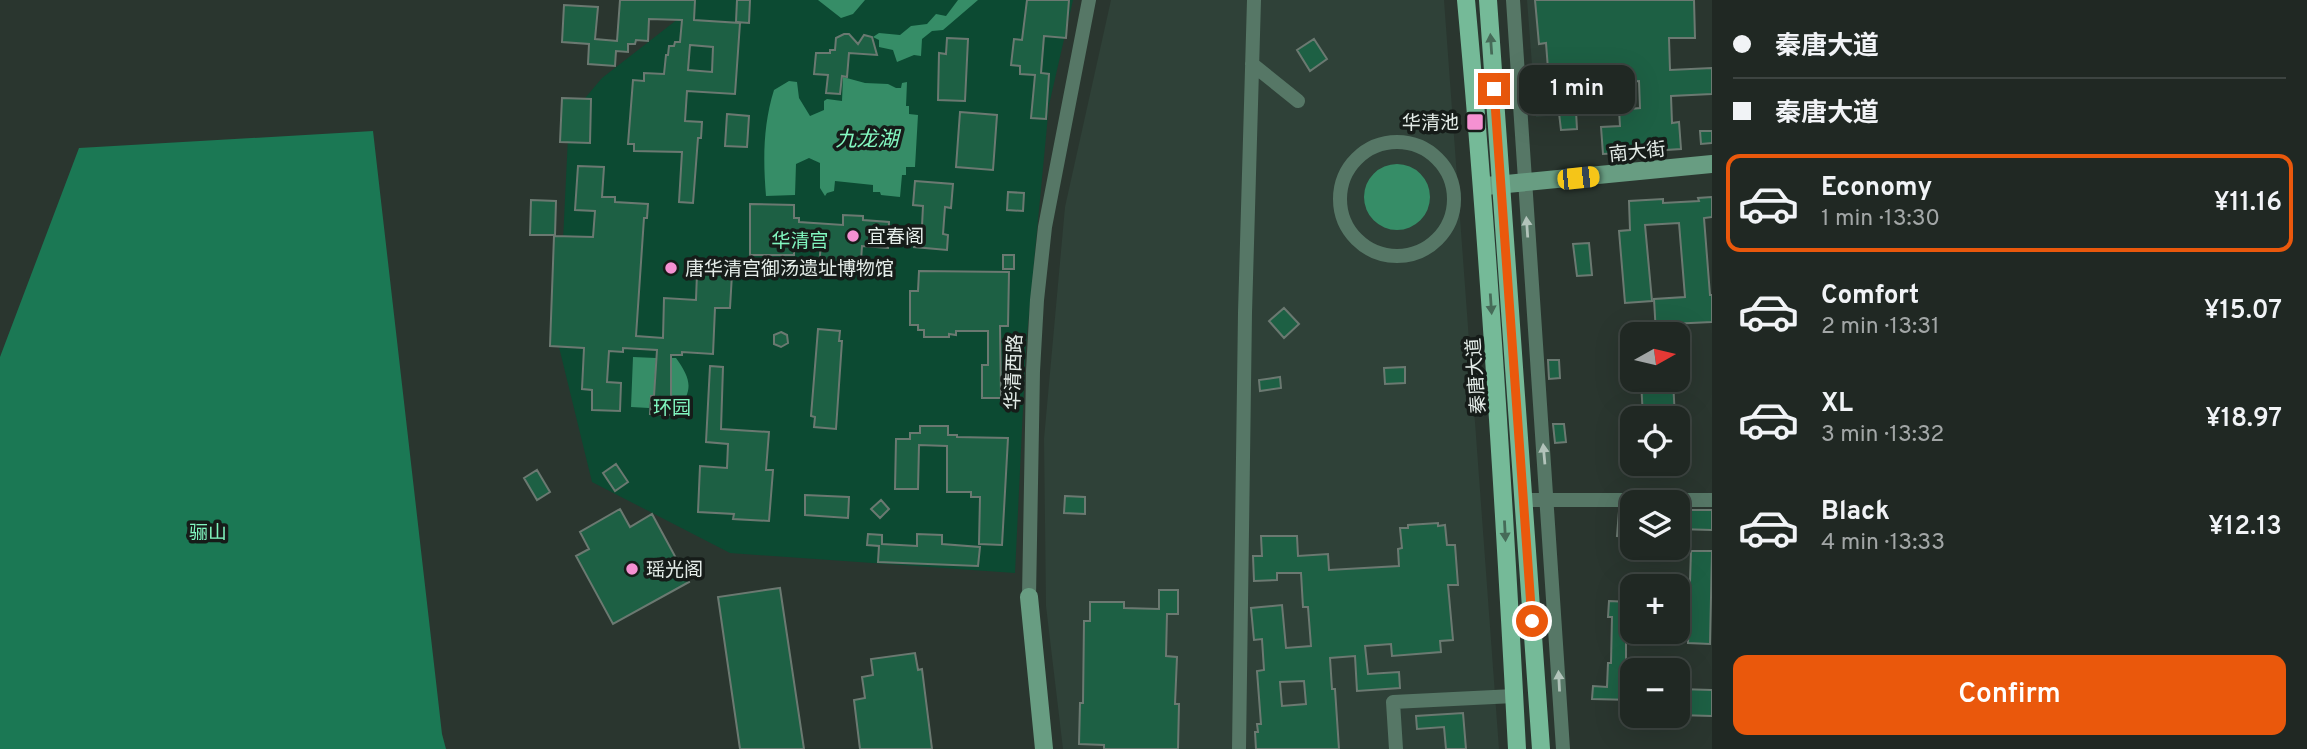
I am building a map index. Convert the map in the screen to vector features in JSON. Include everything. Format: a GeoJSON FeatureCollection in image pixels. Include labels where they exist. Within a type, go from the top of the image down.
{"type":"FeatureCollection","features":[{"type":"Feature","properties":{"kind":"main road","name":"秦唐大道"},"geometry":{"type":"LineString","coordinates":[[1466,0],[1492,186],[1524,500],[1541,749]]}},
{"type":"Feature","properties":{"kind":"main road","name":"秦唐大道"},"geometry":{"type":"LineString","coordinates":[[1488,0],[1500,431],[1517,749]]}},
{"type":"Feature","properties":{"kind":"main road","name":"南大街"},"geometry":{"type":"LineString","coordinates":[[1492,186],[1712,164]]}},
{"type":"Feature","properties":{"kind":"main road","name":"华清西路"},"geometry":{"type":"LineString","coordinates":[[1029,597],[1044,749]]}},
{"type":"Feature","properties":{"kind":"street","name":"华清西路"},"geometry":{"type":"LineString","coordinates":[[1029,597],[1033,371],[1040,274],[1045,227],[1089,0]]}},
{"type":"Feature","properties":{"kind":"street"},"geometry":{"type":"LineString","coordinates":[[1239,749],[1245,313],[1254,0]]}},
{"type":"Feature","properties":{"kind":"street"},"geometry":{"type":"LineString","coordinates":[[1513,0],[1563,749]]}},
{"type":"Feature","properties":{"kind":"street"},"geometry":{"type":"LineString","coordinates":[[1252,64],[1298,100]]}},
{"type":"Feature","properties":{"kind":"street"},"geometry":{"type":"LineString","coordinates":[[1396,142],[1414,145],[1430,153],[1443,166],[1451,181],[1454,199],[1451,219],[1441,236],[1426,249],[1408,256],[1388,256],[1369,250],[1354,237],[1344,220],[1339,201],[1342,182],[1350,166],[1363,153],[1379,145],[1396,142]]}},
{"type":"Feature","properties":{"kind":"street"},"geometry":{"type":"LineString","coordinates":[[1524,500],[1712,500]]}},
{"type":"Feature","properties":{"kind":"street"},"geometry":{"type":"LineString","coordinates":[[1396,749],[1393,702],[1514,696]]}},
{"type":"Feature","properties":{"kind":"shaded area"},"geometry":{"type":"Polygon","coordinates":[[[1111,0],[1444,0],[1499,749],[1063,749],[1046,606],[1044,439],[1065,207],[1111,0]]]}},
{"type":"Feature","properties":{"kind":"shaded area"},"geometry":{"type":"Polygon","coordinates":[[[1527,0],[1625,0],[1633,108],[1536,117],[1527,0]]]}},
{"type":"Feature","properties":{"kind":"green space","name":"华清宫"},"geometry":{"type":"Polygon","coordinates":[[[689,0],[1073,0],[1049,105],[1026,346],[1015,573],[730,553],[592,482],[558,343],[569,117],[602,78],[683,15],[689,0]]]}},
{"type":"Feature","properties":{"kind":"green space","name":"骊山"},"geometry":{"type":"Polygon","coordinates":[[[373,131],[442,734],[446,749],[0,749],[0,357],[79,148],[373,131]]]}},
{"type":"Feature","properties":{"kind":"water"},"geometry":{"type":"Polygon","coordinates":[[[818,0],[865,0],[853,14],[841,18],[818,0]]]}},
{"type":"Feature","properties":{"kind":"water"},"geometry":{"type":"Polygon","coordinates":[[[958,0],[978,0],[943,30],[932,31],[922,39],[921,56],[914,55],[897,62],[893,50],[879,47],[879,40],[873,37],[879,33],[900,35],[911,26],[927,24],[936,14],[946,16],[958,0]]]}},
{"type":"Feature","properties":{"kind":"water","name":"九龙湖"},"geometry":{"type":"Polygon","coordinates":[[[843,77],[865,83],[888,84],[896,88],[901,88],[902,83],[907,82],[906,106],[909,106],[909,114],[918,115],[915,167],[906,167],[906,175],[902,175],[900,197],[873,192],[873,185],[835,181],[834,191],[825,196],[820,188],[820,163],[809,158],[796,164],[795,195],[766,196],[765,143],[774,90],[789,81],[797,82],[799,98],[810,116],[824,110],[824,101],[827,99],[842,101],[843,77]]]}},
{"type":"Feature","properties":{"kind":"water"},"geometry":{"type":"Polygon","coordinates":[[[1397,164],[1410,167],[1420,174],[1427,184],[1430,197],[1427,210],[1420,220],[1410,227],[1397,230],[1384,227],[1374,220],[1367,210],[1364,197],[1367,184],[1374,174],[1384,167],[1397,164]]]}},
{"type":"Feature","properties":{"kind":"water"},"geometry":{"type":"Polygon","coordinates":[[[633,357],[656,358],[654,388],[670,389],[671,358],[676,358],[688,383],[687,395],[679,409],[672,409],[672,396],[651,395],[649,408],[631,407],[633,357]]]}},
{"type":"Feature","properties":{"kind":"building"},"geometry":{"type":"Polygon","coordinates":[[[620,0],[695,0],[694,20],[740,23],[735,94],[687,91],[685,121],[702,122],[701,138],[698,138],[693,203],[679,202],[682,152],[634,151],[634,144],[628,144],[633,80],[644,81],[644,73],[664,74],[669,46],[680,42],[682,20],[649,19],[648,41],[636,40],[635,44],[628,44],[628,52],[616,51],[615,66],[588,64],[589,44],[562,42],[564,5],[598,7],[595,39],[617,41],[620,0]],[[690,45],[688,70],[712,72],[713,47],[690,45]]]}},
{"type":"Feature","properties":{"kind":"building"},"geometry":{"type":"Polygon","coordinates":[[[737,0],[750,0],[749,23],[736,22],[737,0]]]}},
{"type":"Feature","properties":{"kind":"building"},"geometry":{"type":"Polygon","coordinates":[[[1027,0],[1069,0],[1066,38],[1044,36],[1041,73],[1049,74],[1046,119],[1031,118],[1035,75],[1020,74],[1020,66],[1011,65],[1014,39],[1022,40],[1027,0]]]}},
{"type":"Feature","properties":{"kind":"building"},"geometry":{"type":"Polygon","coordinates":[[[1535,0],[1694,0],[1695,38],[1669,38],[1670,70],[1712,68],[1712,94],[1671,96],[1672,123],[1679,122],[1681,149],[1603,154],[1601,127],[1620,126],[1619,110],[1640,108],[1639,81],[1608,83],[1610,103],[1589,105],[1590,110],[1576,111],[1577,129],[1561,130],[1559,113],[1547,114],[1543,69],[1548,69],[1546,43],[1539,44],[1535,0]]]}},
{"type":"Feature","properties":{"kind":"building"},"geometry":{"type":"Polygon","coordinates":[[[849,34],[858,44],[864,35],[872,37],[877,55],[849,53],[847,77],[842,76],[840,94],[826,93],[828,75],[814,74],[816,53],[830,53],[830,50],[835,50],[836,38],[849,34]]]}},
{"type":"Feature","properties":{"kind":"building"},"geometry":{"type":"Polygon","coordinates":[[[947,38],[968,39],[965,101],[938,100],[939,53],[946,54],[947,38]]]}},
{"type":"Feature","properties":{"kind":"building"},"geometry":{"type":"Polygon","coordinates":[[[1314,39],[1327,59],[1310,71],[1297,50],[1314,39]]]}},
{"type":"Feature","properties":{"kind":"building"},"geometry":{"type":"Polygon","coordinates":[[[562,98],[591,99],[590,143],[560,142],[562,98]]]}},
{"type":"Feature","properties":{"kind":"building"},"geometry":{"type":"Polygon","coordinates":[[[960,112],[997,115],[993,170],[956,167],[960,112]]]}},
{"type":"Feature","properties":{"kind":"building"},"geometry":{"type":"Polygon","coordinates":[[[727,114],[749,116],[747,147],[725,146],[727,114]]]}},
{"type":"Feature","properties":{"kind":"building"},"geometry":{"type":"Polygon","coordinates":[[[1700,131],[1712,131],[1712,143],[1701,144],[1700,131]]]}},
{"type":"Feature","properties":{"kind":"building"},"geometry":{"type":"Polygon","coordinates":[[[578,166],[604,167],[602,197],[615,197],[615,202],[648,204],[647,218],[644,218],[636,336],[663,338],[664,298],[696,300],[697,273],[732,274],[730,308],[715,308],[713,354],[682,352],[682,355],[671,355],[671,415],[650,414],[657,350],[623,348],[623,352],[609,351],[607,382],[621,383],[620,411],[592,410],[592,390],[582,389],[584,348],[550,346],[554,236],[593,237],[595,211],[575,210],[578,166]]]}},
{"type":"Feature","properties":{"kind":"building"},"geometry":{"type":"Polygon","coordinates":[[[915,181],[953,184],[951,208],[945,207],[943,234],[948,235],[947,250],[914,247],[916,226],[922,226],[923,206],[913,205],[915,181]]]}},
{"type":"Feature","properties":{"kind":"building"},"geometry":{"type":"Polygon","coordinates":[[[1008,192],[1024,193],[1023,211],[1007,210],[1008,192]]]}},
{"type":"Feature","properties":{"kind":"building"},"geometry":{"type":"Polygon","coordinates":[[[1712,197],[1712,217],[1704,218],[1712,322],[1655,322],[1654,299],[1685,297],[1679,223],[1645,225],[1652,301],[1625,303],[1619,231],[1630,230],[1629,201],[1663,199],[1663,203],[1699,201],[1698,198],[1712,197]]]}},
{"type":"Feature","properties":{"kind":"building"},"geometry":{"type":"Polygon","coordinates":[[[531,200],[556,201],[555,235],[530,235],[531,200]]]}},
{"type":"Feature","properties":{"kind":"building"},"geometry":{"type":"Polygon","coordinates":[[[750,204],[794,205],[794,218],[799,218],[799,222],[843,225],[843,215],[889,222],[888,248],[862,246],[861,261],[840,260],[840,267],[819,266],[821,243],[817,241],[794,241],[794,255],[750,255],[750,204]]]}},
{"type":"Feature","properties":{"kind":"building"},"geometry":{"type":"Polygon","coordinates":[[[1589,243],[1592,275],[1577,276],[1573,244],[1589,243]]]}},
{"type":"Feature","properties":{"kind":"building"},"geometry":{"type":"Polygon","coordinates":[[[1003,255],[1014,255],[1014,269],[1003,269],[1003,255]]]}},
{"type":"Feature","properties":{"kind":"building"},"geometry":{"type":"Polygon","coordinates":[[[919,271],[1009,272],[1008,326],[1000,326],[1001,398],[982,398],[982,365],[988,365],[988,331],[956,331],[956,335],[949,334],[949,337],[924,337],[924,330],[918,330],[918,325],[910,325],[910,291],[918,291],[919,271]]]}},
{"type":"Feature","properties":{"kind":"building"},"geometry":{"type":"Polygon","coordinates":[[[1284,308],[1299,324],[1284,338],[1269,321],[1284,308]]]}},
{"type":"Feature","properties":{"kind":"building"},"geometry":{"type":"Polygon","coordinates":[[[818,329],[840,331],[839,341],[842,341],[836,429],[814,427],[815,417],[811,416],[818,329]]]}},
{"type":"Feature","properties":{"kind":"building"},"geometry":{"type":"Polygon","coordinates":[[[781,332],[787,335],[788,343],[781,347],[774,344],[774,335],[781,332]]]}},
{"type":"Feature","properties":{"kind":"building"},"geometry":{"type":"Polygon","coordinates":[[[1548,360],[1559,360],[1560,378],[1549,379],[1548,360]]]}},
{"type":"Feature","properties":{"kind":"building"},"geometry":{"type":"Polygon","coordinates":[[[710,366],[723,367],[721,429],[769,432],[766,470],[773,470],[769,521],[733,519],[734,514],[698,512],[700,466],[727,468],[728,444],[706,442],[710,366]]]}},
{"type":"Feature","properties":{"kind":"building"},"geometry":{"type":"Polygon","coordinates":[[[1405,367],[1405,383],[1385,384],[1384,368],[1405,367]]]}},
{"type":"Feature","properties":{"kind":"building"},"geometry":{"type":"Polygon","coordinates":[[[1280,377],[1281,388],[1260,391],[1259,380],[1280,377]]]}},
{"type":"Feature","properties":{"kind":"building"},"geometry":{"type":"Polygon","coordinates":[[[1642,392],[1674,392],[1674,406],[1642,406],[1642,392]]]}},
{"type":"Feature","properties":{"kind":"building"},"geometry":{"type":"Polygon","coordinates":[[[1553,424],[1564,424],[1566,442],[1555,443],[1553,424]]]}},
{"type":"Feature","properties":{"kind":"building"},"geometry":{"type":"Polygon","coordinates":[[[920,426],[948,426],[948,435],[957,437],[1008,438],[1002,545],[979,544],[980,497],[971,497],[971,492],[947,492],[947,446],[919,445],[918,489],[895,489],[896,439],[910,439],[910,433],[920,433],[920,426]]]}},
{"type":"Feature","properties":{"kind":"building"},"geometry":{"type":"Polygon","coordinates":[[[616,464],[628,482],[615,491],[603,473],[616,464]]]}},
{"type":"Feature","properties":{"kind":"building"},"geometry":{"type":"Polygon","coordinates":[[[537,470],[550,492],[537,500],[524,478],[537,470]]]}},
{"type":"Feature","properties":{"kind":"building"},"geometry":{"type":"Polygon","coordinates":[[[805,495],[849,497],[848,518],[805,515],[805,495]]]}},
{"type":"Feature","properties":{"kind":"building"},"geometry":{"type":"Polygon","coordinates":[[[1065,496],[1085,497],[1085,514],[1064,513],[1065,496]]]}},
{"type":"Feature","properties":{"kind":"building"},"geometry":{"type":"Polygon","coordinates":[[[881,500],[889,509],[880,518],[871,509],[881,500]]]}},
{"type":"Feature","properties":{"kind":"building","name":"瑶光阁"},"geometry":{"type":"Polygon","coordinates":[[[620,509],[630,527],[652,514],[689,582],[613,624],[576,556],[589,549],[580,532],[620,509]]]}},
{"type":"Feature","properties":{"kind":"building"},"geometry":{"type":"Polygon","coordinates":[[[1690,510],[1712,510],[1712,530],[1690,529],[1690,510]]]}},
{"type":"Feature","properties":{"kind":"building"},"geometry":{"type":"Polygon","coordinates":[[[1619,511],[1620,511],[1620,536],[1617,536],[1619,511]]]}},
{"type":"Feature","properties":{"kind":"building"},"geometry":{"type":"Polygon","coordinates":[[[1408,525],[1445,525],[1447,545],[1455,545],[1458,585],[1448,585],[1453,640],[1440,641],[1441,652],[1392,656],[1391,644],[1365,646],[1368,674],[1399,672],[1400,688],[1357,691],[1355,656],[1330,658],[1339,749],[1256,749],[1255,732],[1258,732],[1257,724],[1261,724],[1257,671],[1264,670],[1262,639],[1254,640],[1251,608],[1282,605],[1286,648],[1311,646],[1308,607],[1303,607],[1301,573],[1277,573],[1277,580],[1254,581],[1253,556],[1262,556],[1261,536],[1297,536],[1298,556],[1328,554],[1329,570],[1399,566],[1398,549],[1402,548],[1400,528],[1408,528],[1408,525]],[[1304,681],[1280,682],[1282,706],[1306,704],[1304,681]]]}},
{"type":"Feature","properties":{"kind":"building"},"geometry":{"type":"Polygon","coordinates":[[[868,534],[882,535],[882,544],[917,546],[917,534],[942,535],[942,544],[980,547],[978,566],[878,562],[879,546],[867,545],[868,534]]]}},
{"type":"Feature","properties":{"kind":"building"},"geometry":{"type":"Polygon","coordinates":[[[1691,551],[1712,551],[1710,644],[1690,643],[1691,551]]]}},
{"type":"Feature","properties":{"kind":"building"},"geometry":{"type":"Polygon","coordinates":[[[780,588],[804,749],[740,749],[718,597],[780,588]]]}},
{"type":"Feature","properties":{"kind":"building"},"geometry":{"type":"Polygon","coordinates":[[[1159,590],[1178,590],[1178,614],[1167,614],[1166,656],[1177,657],[1175,704],[1179,704],[1178,749],[1104,749],[1104,745],[1079,744],[1080,703],[1083,703],[1084,621],[1090,621],[1090,602],[1124,602],[1124,608],[1159,609],[1159,590]]]}},
{"type":"Feature","properties":{"kind":"building"},"geometry":{"type":"Polygon","coordinates":[[[1609,601],[1620,602],[1620,644],[1626,644],[1626,658],[1620,658],[1620,700],[1592,699],[1593,686],[1607,687],[1608,663],[1611,663],[1612,617],[1608,617],[1609,601]]]}},
{"type":"Feature","properties":{"kind":"building"},"geometry":{"type":"Polygon","coordinates":[[[915,653],[918,670],[922,669],[932,749],[860,749],[854,700],[865,698],[862,677],[873,675],[871,659],[915,653]]]}},
{"type":"Feature","properties":{"kind":"building"},"geometry":{"type":"Polygon","coordinates":[[[1690,689],[1712,690],[1712,716],[1690,715],[1690,689]]]}},
{"type":"Feature","properties":{"kind":"building"},"geometry":{"type":"Polygon","coordinates":[[[1463,713],[1466,749],[1446,749],[1444,727],[1417,729],[1416,716],[1463,713]]]}},
{"type":"Feature","properties":{"kind":"place","name":"华清池"},"geometry":{"type":"Point","coordinates":[1475,122]}},
{"type":"Feature","properties":{"kind":"place","name":"宜春阁"},"geometry":{"type":"Point","coordinates":[853,236]}},
{"type":"Feature","properties":{"kind":"place","name":"唐华清宫御汤遗址博物馆"},"geometry":{"type":"Point","coordinates":[671,268]}},
{"type":"Feature","properties":{"kind":"place","name":"瑶光阁"},"geometry":{"type":"Point","coordinates":[632,569]}},
{"type":"Feature","properties":{"kind":"route"},"geometry":{"type":"LineString","coordinates":[[1494,89],[1532,621]]}},
{"type":"Feature","properties":{"kind":"park label","name":"环园"},"geometry":{"type":"Point","coordinates":[672,407]}}]}
